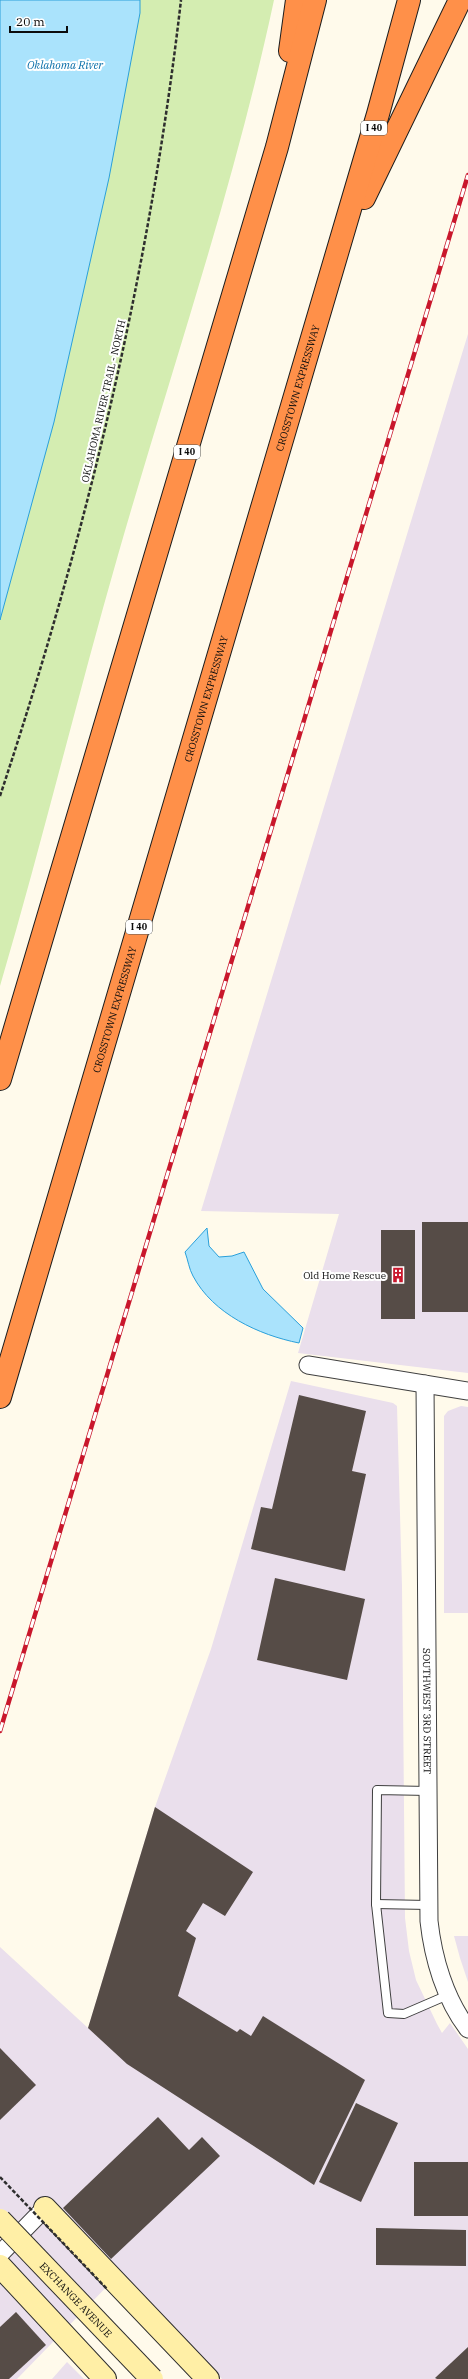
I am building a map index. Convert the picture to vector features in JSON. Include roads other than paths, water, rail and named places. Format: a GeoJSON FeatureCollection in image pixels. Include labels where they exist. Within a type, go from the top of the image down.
{"type":"FeatureCollection","features":[{"type":"Feature","properties":{"kind":"highway"},"geometry":{"type":"LineString","coordinates":[[277,147],[297,0]]}},
{"type":"Feature","properties":{"kind":"highway","name":"I 40"},"geometry":{"type":"LineString","coordinates":[[0,1079],[277,147],[316,0]]}},
{"type":"Feature","properties":{"kind":"highway","name":"CROSSTOWN EXPRESSWAY"},"geometry":{"type":"LineString","coordinates":[[0,1397],[337,255],[409,0]]}},
{"type":"Feature","properties":{"kind":"highway"},"geometry":{"type":"LineString","coordinates":[[337,255],[460,0]]}},
{"type":"Feature","properties":{"kind":"main road"},"geometry":{"type":"LineString","coordinates":[[46,2208],[208,2379]]}},
{"type":"Feature","properties":{"kind":"main road","name":"EXCHANGE AVENUE"},"geometry":{"type":"LineString","coordinates":[[0,2220],[152,2379]]}},
{"type":"Feature","properties":{"kind":"main road"},"geometry":{"type":"LineString","coordinates":[[0,2266],[105,2379]]}},
{"type":"Feature","properties":{"kind":"street"},"geometry":{"type":"LineString","coordinates":[[308,1366],[468,1391]]}},
{"type":"Feature","properties":{"kind":"street","name":"SOUTHWEST 3RD STREET"},"geometry":{"type":"LineString","coordinates":[[425,1384],[428,1905],[433,1951],[448,1995],[468,2029]]}},
{"type":"Feature","properties":{"kind":"street"},"geometry":{"type":"LineString","coordinates":[[0,2254],[46,2208]]}},
{"type":"Feature","properties":{"kind":"lane"},"geometry":{"type":"LineString","coordinates":[[428,1791],[377,1790],[376,1904],[388,2013],[404,2014],[448,1995]]}},
{"type":"Feature","properties":{"kind":"lane"},"geometry":{"type":"LineString","coordinates":[[376,1904],[428,1905]]}},
{"type":"Feature","properties":{"kind":"water","name":"Oklahoma River"},"geometry":{"type":"Polygon","coordinates":[[[0,0],[140,0],[140,13],[109,178],[54,422],[0,620],[0,0]]]}},
{"type":"Feature","properties":{"kind":"water"},"geometry":{"type":"Polygon","coordinates":[[[207,1228],[209,1246],[219,1257],[232,1256],[244,1252],[263,1289],[303,1328],[299,1343],[268,1334],[238,1321],[212,1301],[202,1289],[192,1273],[185,1252],[207,1228]]]}},
{"type":"Feature","properties":{"kind":"railway"},"geometry":{"type":"LineString","coordinates":[[0,1731],[468,175]]}},
{"type":"Feature","properties":{"kind":"place","name":"Old Home Rescue"},"geometry":{"type":"Point","coordinates":[398,1275]}}]}
